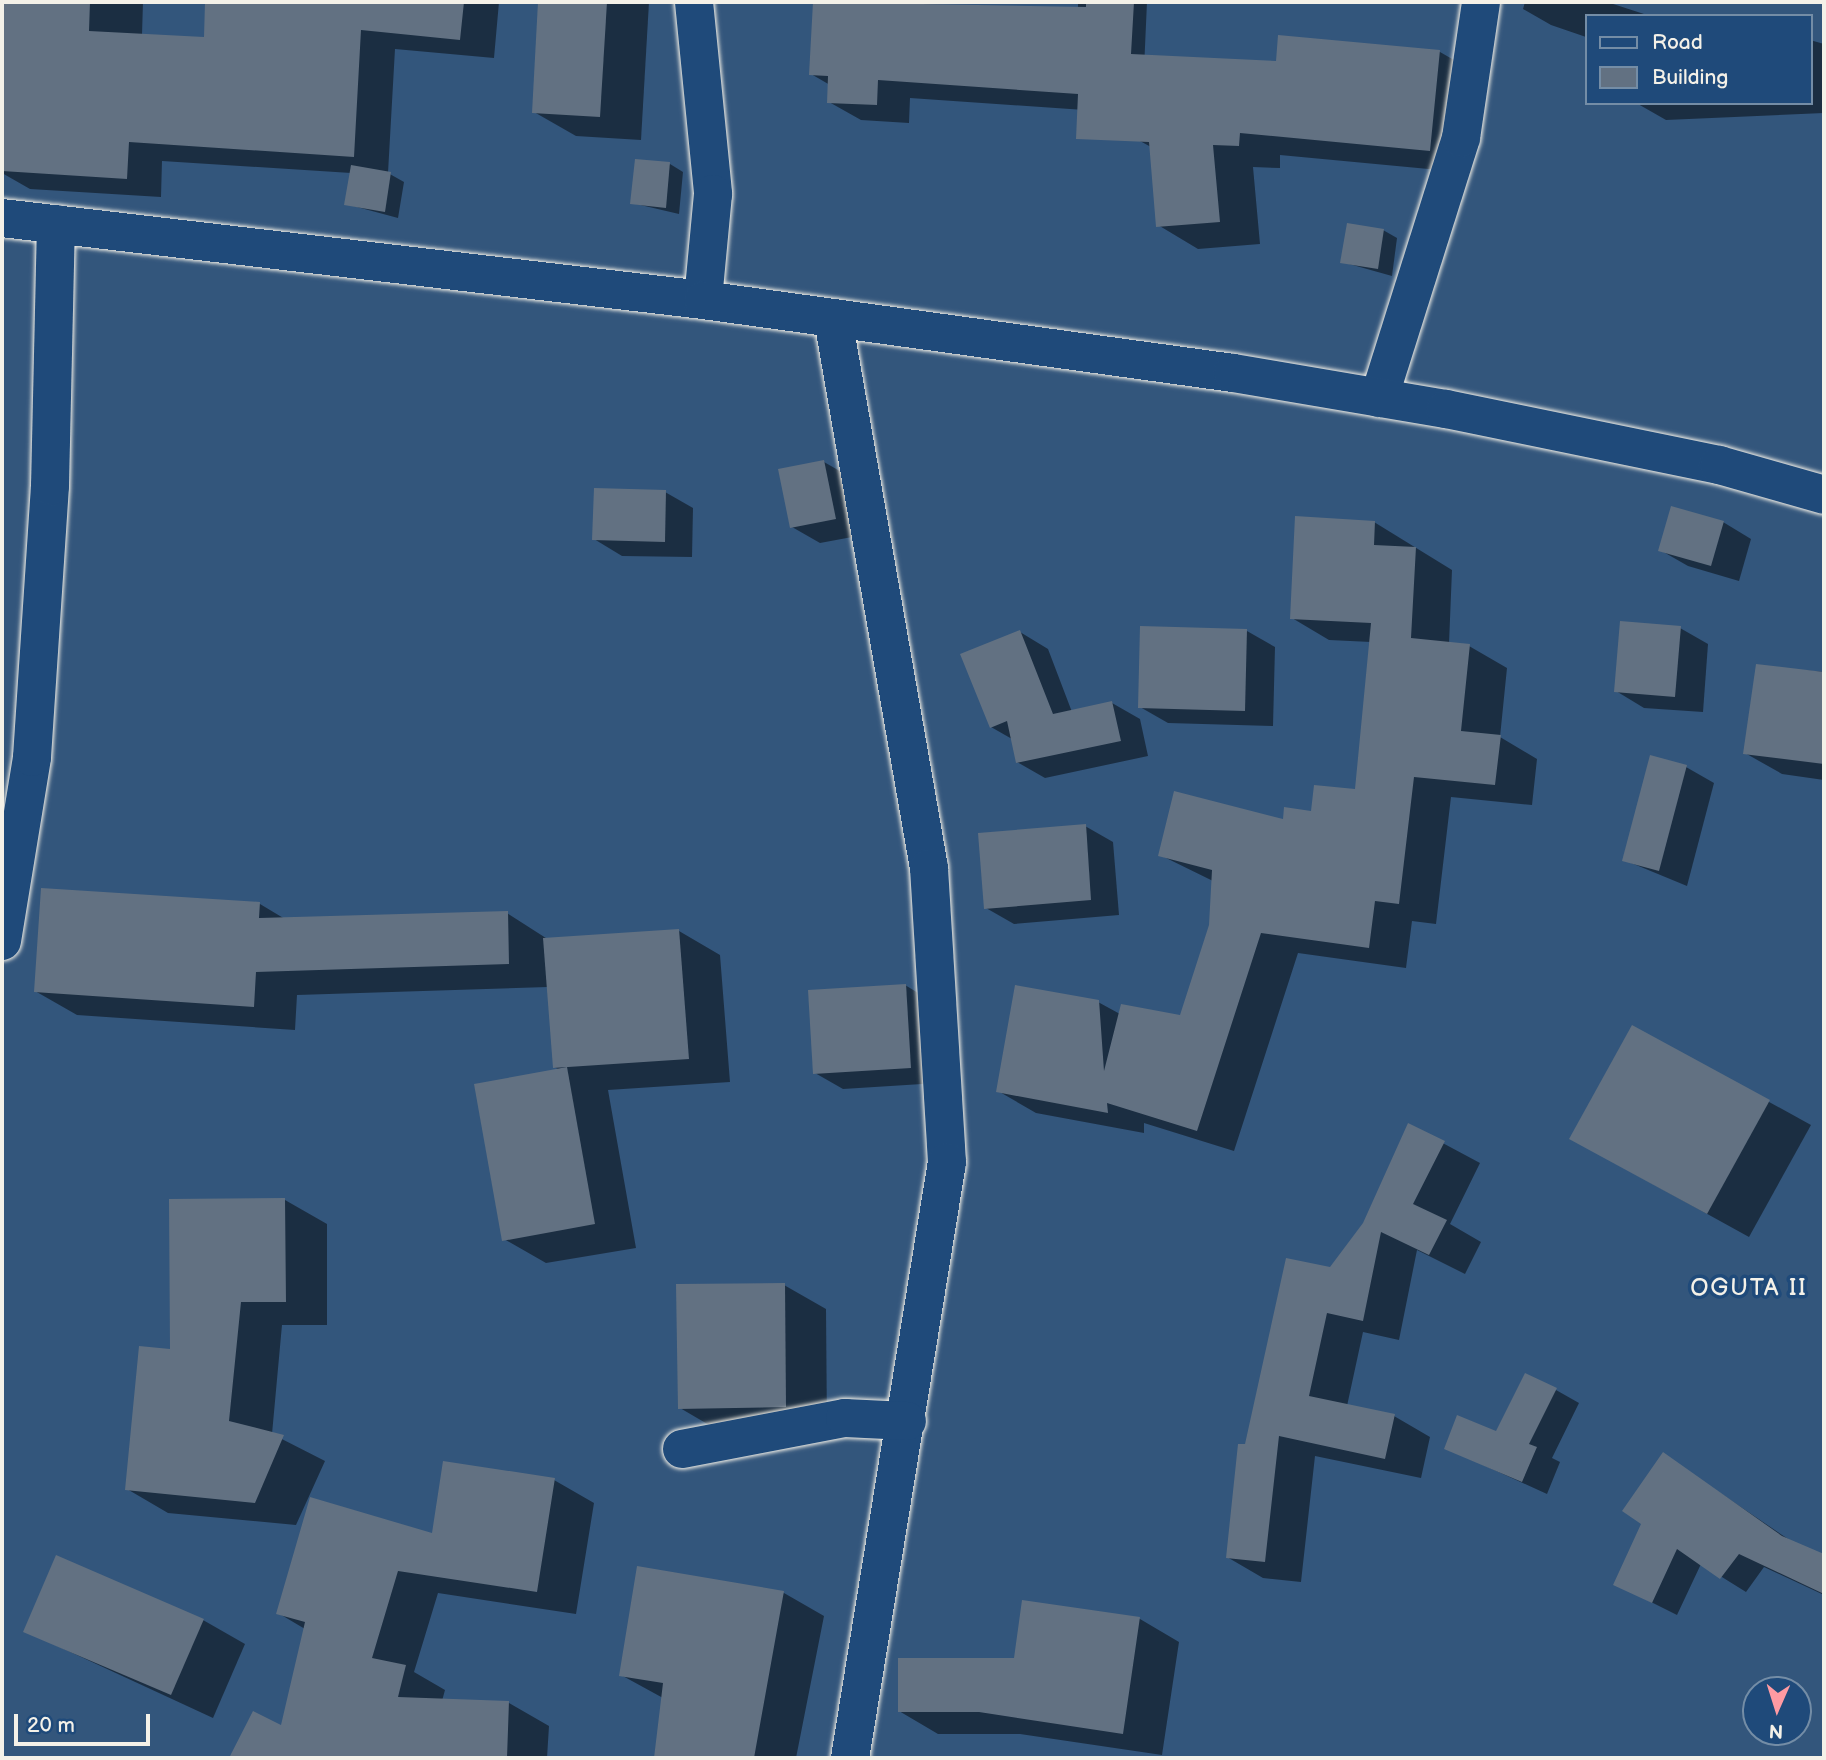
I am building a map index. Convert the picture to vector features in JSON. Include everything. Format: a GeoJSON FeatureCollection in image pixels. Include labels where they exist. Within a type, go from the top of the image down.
{"type":"FeatureCollection","features":[{"type":"Feature","properties":{"kind":"street"},"geometry":{"type":"LineString","coordinates":[[694,2],[713,194],[703,300]]}},
{"type":"Feature","properties":{"kind":"street"},"geometry":{"type":"LineString","coordinates":[[1379,398],[1461,138],[1482,2]]}},
{"type":"Feature","properties":{"kind":"street"},"geometry":{"type":"LineString","coordinates":[[2,218],[703,300],[1379,398],[1719,465],[1824,495]]}},
{"type":"Feature","properties":{"kind":"street"},"geometry":{"type":"LineString","coordinates":[[2,941],[32,757],[50,486],[56,225]]}},
{"type":"Feature","properties":{"kind":"street"},"geometry":{"type":"LineString","coordinates":[[833,318],[929,868],[947,1162],[907,1421],[850,1758]]}},
{"type":"Feature","properties":{"kind":"street"},"geometry":{"type":"LineString","coordinates":[[682,1449],[845,1418],[907,1421]]}},
{"type":"Feature","properties":{"kind":"building"},"geometry":{"type":"Polygon","coordinates":[[[2,2],[90,2],[89,31],[204,37],[205,2],[464,2],[460,40],[361,30],[354,157],[129,142],[127,179],[2,171],[2,2]]]}},
{"type":"Feature","properties":{"kind":"building"},"geometry":{"type":"Polygon","coordinates":[[[538,2],[607,2],[600,117],[532,113],[538,2]]]}},
{"type":"Feature","properties":{"kind":"building"},"geometry":{"type":"Polygon","coordinates":[[[813,2],[1086,7],[1086,2],[1134,2],[1131,54],[1276,61],[1278,35],[1440,50],[1430,151],[1240,133],[1239,146],[1213,145],[1220,222],[1156,227],[1149,142],[1076,139],[1078,94],[878,80],[877,105],[827,103],[828,76],[809,75],[813,2]]]}},
{"type":"Feature","properties":{"kind":"building"},"geometry":{"type":"Polygon","coordinates":[[[635,159],[670,162],[666,208],[630,204],[635,159]]]}},
{"type":"Feature","properties":{"kind":"building"},"geometry":{"type":"Polygon","coordinates":[[[351,165],[391,172],[385,212],[344,205],[351,165]]]}},
{"type":"Feature","properties":{"kind":"building"},"geometry":{"type":"Polygon","coordinates":[[[1347,223],[1384,229],[1378,269],[1340,263],[1347,223]]]}},
{"type":"Feature","properties":{"kind":"building"},"geometry":{"type":"Polygon","coordinates":[[[824,460],[836,519],[790,528],[778,469],[824,460]]]}},
{"type":"Feature","properties":{"kind":"building"},"geometry":{"type":"Polygon","coordinates":[[[594,488],[666,490],[665,542],[592,540],[594,488]]]}},
{"type":"Feature","properties":{"kind":"building"},"geometry":{"type":"Polygon","coordinates":[[[1671,506],[1724,521],[1711,566],[1658,551],[1671,506]]]}},
{"type":"Feature","properties":{"kind":"building"},"geometry":{"type":"Polygon","coordinates":[[[1295,516],[1375,521],[1374,545],[1416,547],[1411,638],[1470,644],[1461,731],[1501,735],[1495,785],[1414,777],[1399,904],[1375,901],[1369,948],[1261,933],[1197,1131],[1107,1103],[1108,1113],[996,1092],[1015,985],[1099,1000],[1104,1071],[1121,1004],[1180,1015],[1209,925],[1212,870],[1158,856],[1174,791],[1283,819],[1284,807],[1311,811],[1314,785],[1355,789],[1371,623],[1290,619],[1295,516]]]}},
{"type":"Feature","properties":{"kind":"building"},"geometry":{"type":"Polygon","coordinates":[[[1620,621],[1681,626],[1675,697],[1614,692],[1620,621]]]}},
{"type":"Feature","properties":{"kind":"building"},"geometry":{"type":"Polygon","coordinates":[[[1140,626],[1247,629],[1245,711],[1138,708],[1140,626]]]}},
{"type":"Feature","properties":{"kind":"building"},"geometry":{"type":"Polygon","coordinates":[[[1020,630],[1053,714],[1112,701],[1121,741],[1016,763],[1007,721],[990,728],[960,654],[1020,630]]]}},
{"type":"Feature","properties":{"kind":"building"},"geometry":{"type":"Polygon","coordinates":[[[1756,664],[1824,672],[1824,764],[1743,754],[1756,664]]]}},
{"type":"Feature","properties":{"kind":"building"},"geometry":{"type":"Polygon","coordinates":[[[1650,755],[1687,765],[1659,871],[1622,861],[1650,755]]]}},
{"type":"Feature","properties":{"kind":"building"},"geometry":{"type":"Polygon","coordinates":[[[1086,824],[1091,900],[984,909],[978,833],[1086,824]]]}},
{"type":"Feature","properties":{"kind":"building"},"geometry":{"type":"Polygon","coordinates":[[[41,888],[260,902],[259,918],[508,911],[509,964],[256,972],[254,1007],[34,992],[41,888]]]}},
{"type":"Feature","properties":{"kind":"building"},"geometry":{"type":"Polygon","coordinates":[[[679,929],[689,1059],[553,1068],[543,938],[679,929]]]}},
{"type":"Feature","properties":{"kind":"building"},"geometry":{"type":"Polygon","coordinates":[[[906,984],[911,1068],[813,1074],[808,990],[906,984]]]}},
{"type":"Feature","properties":{"kind":"building"},"geometry":{"type":"Polygon","coordinates":[[[1632,1025],[1770,1100],[1707,1214],[1569,1139],[1632,1025]]]}},
{"type":"Feature","properties":{"kind":"building"},"geometry":{"type":"Polygon","coordinates":[[[567,1067],[595,1224],[502,1241],[474,1084],[567,1067]]]}},
{"type":"Feature","properties":{"kind":"building"},"geometry":{"type":"Polygon","coordinates":[[[1408,1123],[1445,1141],[1413,1204],[1447,1220],[1429,1255],[1381,1232],[1363,1321],[1327,1313],[1309,1396],[1395,1414],[1385,1459],[1279,1436],[1265,1562],[1226,1558],[1238,1444],[1245,1444],[1286,1258],[1330,1267],[1363,1223],[1408,1123]]]}},
{"type":"Feature","properties":{"kind":"building"},"geometry":{"type":"Polygon","coordinates":[[[285,1198],[286,1302],[241,1302],[229,1421],[284,1435],[255,1503],[125,1490],[139,1346],[170,1349],[169,1199],[285,1198]]]}},
{"type":"Feature","properties":{"kind":"building"},"geometry":{"type":"Polygon","coordinates":[[[785,1283],[786,1407],[678,1409],[676,1284],[785,1283]]]}},
{"type":"Feature","properties":{"kind":"building"},"geometry":{"type":"Polygon","coordinates":[[[1525,1373],[1557,1388],[1529,1444],[1537,1447],[1522,1482],[1444,1449],[1457,1415],[1496,1431],[1525,1373]]]}},
{"type":"Feature","properties":{"kind":"building"},"geometry":{"type":"Polygon","coordinates":[[[1663,1452],[1782,1536],[1824,1554],[1824,1594],[1739,1554],[1720,1579],[1677,1549],[1652,1603],[1613,1585],[1641,1524],[1622,1511],[1663,1452]]]}},
{"type":"Feature","properties":{"kind":"building"},"geometry":{"type":"Polygon","coordinates":[[[443,1461],[555,1478],[537,1592],[398,1571],[372,1658],[406,1665],[398,1697],[509,1701],[507,1758],[229,1758],[253,1711],[281,1725],[305,1622],[276,1614],[310,1497],[432,1533],[443,1461]]]}},
{"type":"Feature","properties":{"kind":"building"},"geometry":{"type":"Polygon","coordinates":[[[56,1555],[204,1619],[171,1695],[23,1632],[56,1555]]]}},
{"type":"Feature","properties":{"kind":"building"},"geometry":{"type":"Polygon","coordinates":[[[637,1566],[784,1591],[754,1758],[654,1758],[663,1683],[619,1676],[637,1566]]]}},
{"type":"Feature","properties":{"kind":"building"},"geometry":{"type":"Polygon","coordinates":[[[1022,1600],[1140,1617],[1123,1734],[979,1712],[898,1712],[898,1658],[1014,1658],[1022,1600]]]}},
{"type":"Feature","properties":{"kind":"district","name":"OGUTA II"},"geometry":{"type":"Point","coordinates":[1749,1288]}}]}
